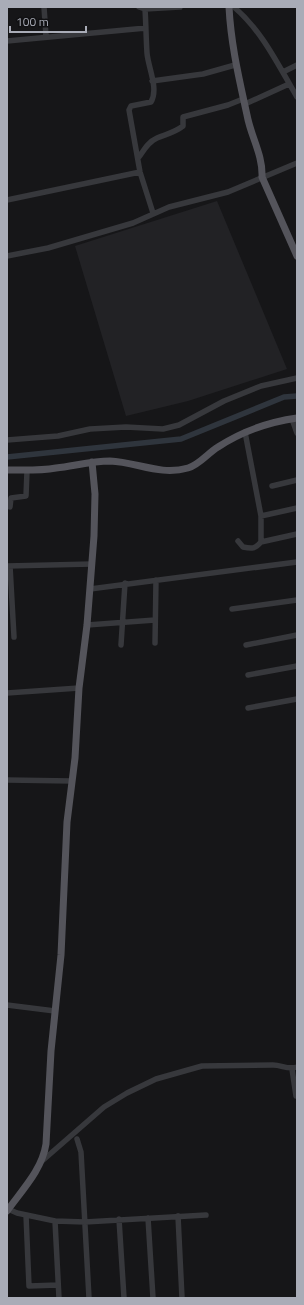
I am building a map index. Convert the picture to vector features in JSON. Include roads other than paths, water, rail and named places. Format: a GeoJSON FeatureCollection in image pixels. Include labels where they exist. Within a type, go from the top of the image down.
{"type":"FeatureCollection","features":[{"type":"Feature","properties":{"kind":"main road"},"geometry":{"type":"LineString","coordinates":[[229,7],[235,65],[247,116],[262,166],[262,177],[297,256]]}},
{"type":"Feature","properties":{"kind":"main road"},"geometry":{"type":"LineString","coordinates":[[7,470],[27,471],[54,469],[92,462],[110,461],[161,471],[190,468],[217,447],[245,432],[295,419]]}},
{"type":"Feature","properties":{"kind":"main road"},"geometry":{"type":"LineString","coordinates":[[8,1210],[33,1176],[42,1160],[47,1135],[51,1051],[64,920],[67,822],[92,564],[95,516],[92,462]]}},
{"type":"Feature","properties":{"kind":"street"},"geometry":{"type":"LineString","coordinates":[[44,7],[46,36]]}},
{"type":"Feature","properties":{"kind":"street"},"geometry":{"type":"LineString","coordinates":[[139,7],[145,9],[176,7]]}},
{"type":"Feature","properties":{"kind":"street"},"geometry":{"type":"LineString","coordinates":[[234,7],[254,26],[297,97]]}},
{"type":"Feature","properties":{"kind":"street"},"geometry":{"type":"LineString","coordinates":[[145,9],[147,54],[152,81],[152,100],[134,104],[130,108],[139,157],[140,172],[153,214]]}},
{"type":"Feature","properties":{"kind":"street"},"geometry":{"type":"LineString","coordinates":[[7,41],[46,36],[146,28]]}},
{"type":"Feature","properties":{"kind":"street"},"geometry":{"type":"LineString","coordinates":[[283,72],[297,64]]}},
{"type":"Feature","properties":{"kind":"street"},"geometry":{"type":"LineString","coordinates":[[152,81],[203,74],[235,65]]}},
{"type":"Feature","properties":{"kind":"street"},"geometry":{"type":"LineString","coordinates":[[139,157],[147,145],[156,138],[175,132],[183,126],[183,117],[244,102],[289,84]]}},
{"type":"Feature","properties":{"kind":"street"},"geometry":{"type":"LineString","coordinates":[[7,256],[48,248],[133,223],[169,207],[228,192],[297,163]]}},
{"type":"Feature","properties":{"kind":"street"},"geometry":{"type":"LineString","coordinates":[[7,200],[140,172]]}},
{"type":"Feature","properties":{"kind":"street"},"geometry":{"type":"LineString","coordinates":[[7,440],[58,436],[90,429],[126,427],[163,429],[179,426],[224,401],[261,386],[297,378]]}},
{"type":"Feature","properties":{"kind":"street"},"geometry":{"type":"LineString","coordinates":[[295,419],[297,433]]}},
{"type":"Feature","properties":{"kind":"street"},"geometry":{"type":"LineString","coordinates":[[245,432],[261,516],[261,542]]}},
{"type":"Feature","properties":{"kind":"street"},"geometry":{"type":"LineString","coordinates":[[10,507],[11,498],[26,496],[27,471]]}},
{"type":"Feature","properties":{"kind":"street"},"geometry":{"type":"LineString","coordinates":[[272,486],[297,480]]}},
{"type":"Feature","properties":{"kind":"street"},"geometry":{"type":"LineString","coordinates":[[261,516],[297,508]]}},
{"type":"Feature","properties":{"kind":"street"},"geometry":{"type":"LineString","coordinates":[[238,541],[243,547],[251,549],[256,548],[261,542],[297,534]]}},
{"type":"Feature","properties":{"kind":"street"},"geometry":{"type":"LineString","coordinates":[[90,589],[125,583],[297,562]]}},
{"type":"Feature","properties":{"kind":"street"},"geometry":{"type":"LineString","coordinates":[[14,637],[9,566],[92,564]]}},
{"type":"Feature","properties":{"kind":"street"},"geometry":{"type":"LineString","coordinates":[[155,643],[156,580]]}},
{"type":"Feature","properties":{"kind":"street"},"geometry":{"type":"LineString","coordinates":[[121,645],[125,583]]}},
{"type":"Feature","properties":{"kind":"street"},"geometry":{"type":"LineString","coordinates":[[232,609],[297,600]]}},
{"type":"Feature","properties":{"kind":"street"},"geometry":{"type":"LineString","coordinates":[[87,625],[122,624],[155,620]]}},
{"type":"Feature","properties":{"kind":"street"},"geometry":{"type":"LineString","coordinates":[[246,645],[297,635]]}},
{"type":"Feature","properties":{"kind":"street"},"geometry":{"type":"LineString","coordinates":[[248,675],[297,666]]}},
{"type":"Feature","properties":{"kind":"street"},"geometry":{"type":"LineString","coordinates":[[7,693],[79,688]]}},
{"type":"Feature","properties":{"kind":"street"},"geometry":{"type":"LineString","coordinates":[[248,708],[297,699]]}},
{"type":"Feature","properties":{"kind":"street"},"geometry":{"type":"LineString","coordinates":[[7,780],[72,781]]}},
{"type":"Feature","properties":{"kind":"street"},"geometry":{"type":"LineString","coordinates":[[7,1005],[55,1011]]}},
{"type":"Feature","properties":{"kind":"street"},"geometry":{"type":"LineString","coordinates":[[42,1160],[104,1107],[127,1093],[156,1079],[184,1070],[202,1066],[273,1064],[294,1068],[294,1096]]}},
{"type":"Feature","properties":{"kind":"street"},"geometry":{"type":"LineString","coordinates":[[78,1130],[77,1138],[81,1152],[89,1298]]}},
{"type":"Feature","properties":{"kind":"street"},"geometry":{"type":"LineString","coordinates":[[70,1136],[77,1138]]}},
{"type":"Feature","properties":{"kind":"street"},"geometry":{"type":"LineString","coordinates":[[8,1210],[55,1221],[85,1222],[206,1215]]}},
{"type":"Feature","properties":{"kind":"street"},"geometry":{"type":"LineString","coordinates":[[26,1215],[29,1286],[58,1285]]}},
{"type":"Feature","properties":{"kind":"street"},"geometry":{"type":"LineString","coordinates":[[178,1216],[182,1298]]}},
{"type":"Feature","properties":{"kind":"street"},"geometry":{"type":"LineString","coordinates":[[148,1218],[153,1298]]}},
{"type":"Feature","properties":{"kind":"street"},"geometry":{"type":"LineString","coordinates":[[120,1219],[124,1298]]}},
{"type":"Feature","properties":{"kind":"street"},"geometry":{"type":"LineString","coordinates":[[55,1221],[59,1298]]}},
{"type":"Feature","properties":{"kind":"waterway"},"geometry":{"type":"LineString","coordinates":[[7,457],[181,439],[284,397],[297,396]]}}]}
